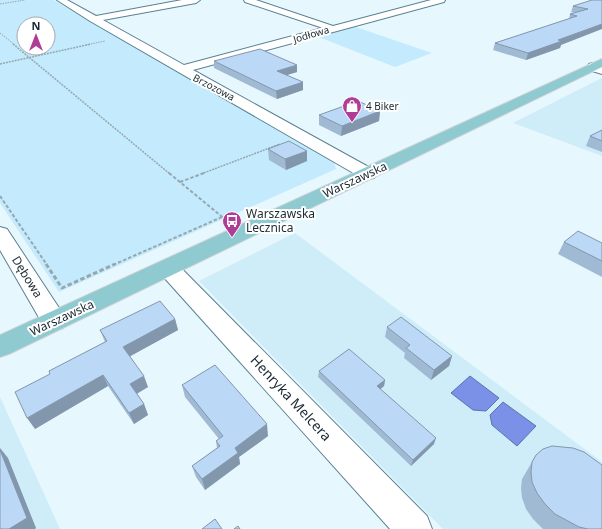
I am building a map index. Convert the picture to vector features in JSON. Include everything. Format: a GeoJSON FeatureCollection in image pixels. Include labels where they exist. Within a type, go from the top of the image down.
{"type":"FeatureCollection","features":[{"type":"Feature","properties":{"kind":"main road","name":"Warszawska"},"geometry":{"type":"LineString","coordinates":[[0,347],[599,67]]}},
{"type":"Feature","properties":{"kind":"street","name":"Brzozowa"},"geometry":{"type":"LineString","coordinates":[[61,0],[368,174]]}},
{"type":"Feature","properties":{"kind":"street"},"geometry":{"type":"LineString","coordinates":[[93,19],[196,0]]}},
{"type":"Feature","properties":{"kind":"street"},"geometry":{"type":"LineString","coordinates":[[248,0],[331,28]]}},
{"type":"Feature","properties":{"kind":"street","name":"Jodłowa"},"geometry":{"type":"LineString","coordinates":[[181,69],[441,0]]}},
{"type":"Feature","properties":{"kind":"street"},"geometry":{"type":"LineString","coordinates":[[268,7],[287,3]]}},
{"type":"Feature","properties":{"kind":"street","name":"Dębowa"},"geometry":{"type":"LineString","coordinates":[[0,233],[54,322]]}},
{"type":"Feature","properties":{"kind":"street","name":"Henryka Melcera"},"geometry":{"type":"LineString","coordinates":[[168,268],[414,529]]}},
{"type":"Feature","properties":{"kind":"path"},"geometry":{"type":"LineString","coordinates":[[0,4],[25,0]]}},
{"type":"Feature","properties":{"kind":"path"},"geometry":{"type":"LineString","coordinates":[[0,33],[227,221]]}},
{"type":"Feature","properties":{"kind":"path"},"geometry":{"type":"LineString","coordinates":[[0,64],[111,40]]}},
{"type":"Feature","properties":{"kind":"path"},"geometry":{"type":"LineString","coordinates":[[180,182],[284,142]]}},
{"type":"Feature","properties":{"kind":"path"},"geometry":{"type":"LineString","coordinates":[[0,196],[62,288],[222,217]]}},
{"type":"Feature","properties":{"kind":"shaded area"},"geometry":{"type":"Polygon","coordinates":[[[0,0],[54,0],[334,162],[336,169],[59,292],[0,203],[0,0]]]}},
{"type":"Feature","properties":{"kind":"shaded area"},"geometry":{"type":"Polygon","coordinates":[[[350,25],[432,53],[395,67],[316,36],[350,25]]]}},
{"type":"Feature","properties":{"kind":"shaded area"},"geometry":{"type":"Polygon","coordinates":[[[602,78],[602,156],[513,123],[566,96],[602,78]]]}},
{"type":"Feature","properties":{"kind":"shaded area"},"geometry":{"type":"Polygon","coordinates":[[[295,233],[602,462],[602,529],[443,529],[199,281],[295,233]]]}},
{"type":"Feature","properties":{"kind":"shaded area"},"geometry":{"type":"Polygon","coordinates":[[[0,397],[60,529],[0,529],[0,397]]]}},
{"type":"Feature","properties":{"kind":"water"},"geometry":{"type":"Polygon","coordinates":[[[470,376],[499,398],[486,411],[473,410],[451,393],[470,376]]]}},
{"type":"Feature","properties":{"kind":"water"},"geometry":{"type":"Polygon","coordinates":[[[503,402],[536,426],[517,446],[492,425],[490,415],[503,402]]]}},
{"type":"Feature","properties":{"kind":"building"},"geometry":{"type":"Polygon","coordinates":[[[592,0],[602,0],[602,24],[558,40],[562,41],[528,53],[495,43],[577,16],[570,14],[588,9],[573,6],[592,0]]]}},
{"type":"Feature","properties":{"kind":"building"},"geometry":{"type":"Polygon","coordinates":[[[260,49],[297,65],[277,71],[303,82],[276,91],[214,61],[260,49]]]}},
{"type":"Feature","properties":{"kind":"building"},"geometry":{"type":"Polygon","coordinates":[[[358,101],[380,111],[342,126],[319,115],[358,101]]]}},
{"type":"Feature","properties":{"kind":"building"},"geometry":{"type":"Polygon","coordinates":[[[602,130],[602,141],[590,136],[602,130]]]}},
{"type":"Feature","properties":{"kind":"building"},"geometry":{"type":"Polygon","coordinates":[[[289,141],[307,151],[285,159],[268,149],[289,141]]]}},
{"type":"Feature","properties":{"kind":"building"},"geometry":{"type":"Polygon","coordinates":[[[578,231],[602,243],[602,261],[564,242],[578,231]]]}},
{"type":"Feature","properties":{"kind":"building"},"geometry":{"type":"Polygon","coordinates":[[[160,301],[175,319],[123,347],[144,376],[130,384],[144,404],[129,413],[103,375],[27,418],[15,392],[50,374],[49,371],[107,341],[100,330],[160,301]]]}},
{"type":"Feature","properties":{"kind":"building"},"geometry":{"type":"Polygon","coordinates":[[[401,317],[452,356],[434,370],[406,348],[410,345],[387,327],[401,317]]]}},
{"type":"Feature","properties":{"kind":"building"},"geometry":{"type":"Polygon","coordinates":[[[349,349],[385,380],[377,386],[436,438],[413,460],[319,371],[349,349]]]}},
{"type":"Feature","properties":{"kind":"building"},"geometry":{"type":"Polygon","coordinates":[[[215,365],[267,424],[235,448],[238,453],[202,479],[192,466],[220,446],[216,441],[223,436],[182,385],[215,365]]]}},
{"type":"Feature","properties":{"kind":"building"},"geometry":{"type":"Polygon","coordinates":[[[552,446],[573,448],[584,452],[602,465],[602,529],[588,529],[579,527],[555,514],[537,493],[532,482],[532,462],[536,455],[543,449],[552,446]]]}},
{"type":"Feature","properties":{"kind":"building"},"geometry":{"type":"Polygon","coordinates":[[[0,450],[27,518],[9,529],[0,529],[0,450]]]}},
{"type":"Feature","properties":{"kind":"building"},"geometry":{"type":"Polygon","coordinates":[[[215,519],[222,529],[202,529],[215,519]]]}},
{"type":"Feature","properties":{"kind":"place","name":"4 Biker"},"geometry":{"type":"Point","coordinates":[352,123]}},
{"type":"Feature","properties":{"kind":"place","name":"Warszawska Lecznica"},"geometry":{"type":"Point","coordinates":[232,238]}}]}
